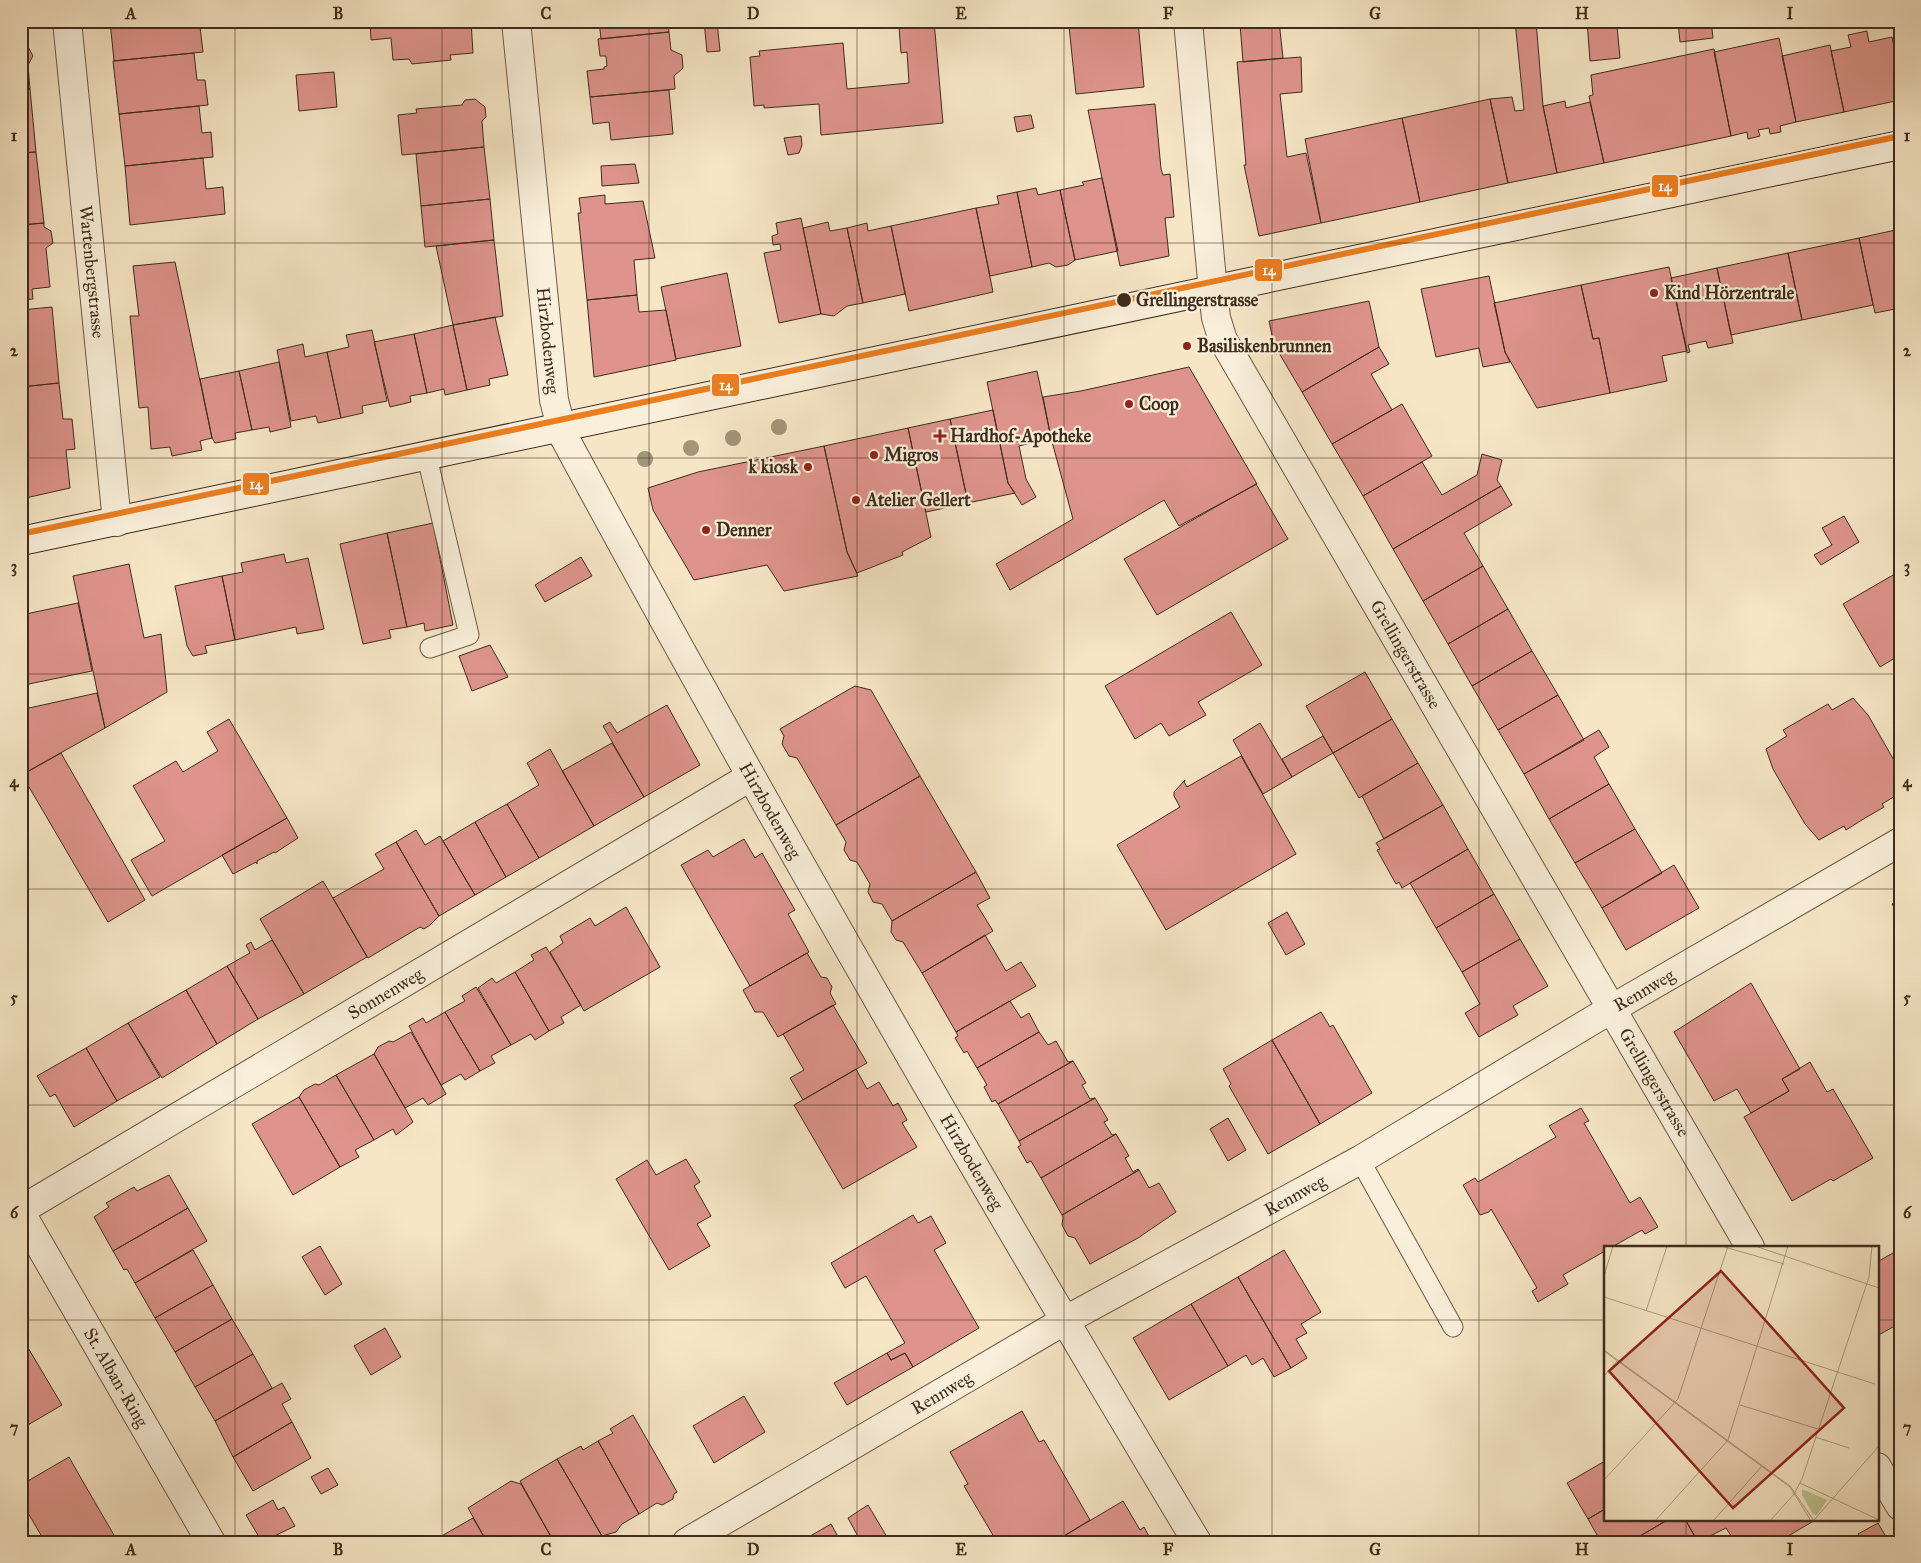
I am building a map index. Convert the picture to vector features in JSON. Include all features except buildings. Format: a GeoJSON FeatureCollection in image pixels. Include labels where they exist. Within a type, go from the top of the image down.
{"type":"FeatureCollection","features":[{"type":"Feature","properties":{"kind":"street","name":"Wartenbergstrasse"},"geometry":{"type":"LineString","coordinates":[[67,21],[116,522]]}},
{"type":"Feature","properties":{"kind":"street","name":"Hirzbodenweg"},"geometry":{"type":"LineString","coordinates":[[516,21],[554,400],[561,428],[750,777],[1064,1321],[1197,1542]]}},
{"type":"Feature","properties":{"kind":"street","name":"Grellingerstrasse"},"geometry":{"type":"LineString","coordinates":[[1188,21],[1213,291],[1216,318],[1223,340],[1613,1008],[1749,1246]]}},
{"type":"Feature","properties":{"kind":"street"},"geometry":{"type":"LineString","coordinates":[[21,542],[1900,144]]}},
{"type":"Feature","properties":{"kind":"street","name":"Sonnenweg"},"geometry":{"type":"LineString","coordinates":[[21,1212],[750,777]]}},
{"type":"Feature","properties":{"kind":"street","name":"Rennweg"},"geometry":{"type":"LineString","coordinates":[[687,1542],[1064,1321],[1360,1160],[1613,1008],[1900,842]]}},
{"type":"Feature","properties":{"kind":"street","name":"St. Alban-Ring"},"geometry":{"type":"LineString","coordinates":[[21,1212],[211,1542]]}},
{"type":"Feature","properties":{"kind":"street"},"geometry":{"type":"LineString","coordinates":[[1878,1469],[1900,1506]]}},
{"type":"Feature","properties":{"kind":"lane"},"geometry":{"type":"LineString","coordinates":[[427,457],[469,635],[430,648]]}},
{"type":"Feature","properties":{"kind":"lane"},"geometry":{"type":"LineString","coordinates":[[1360,1160],[1453,1327]]}},
{"type":"Feature","properties":{"kind":"transit line","name":"14"},"geometry":{"type":"LineString","coordinates":[[21,534],[1900,136]]}},
{"type":"Feature","properties":{"kind":"place","name":"Kind Hörzentrale"},"geometry":{"type":"Point","coordinates":[1654,293]}},
{"type":"Feature","properties":{"kind":"place","name":"Grellingerstrasse"},"geometry":{"type":"Point","coordinates":[1124,300]}},
{"type":"Feature","properties":{"kind":"place","name":"Basiliskenbrunnen"},"geometry":{"type":"Point","coordinates":[1187,346]}},
{"type":"Feature","properties":{"kind":"place","name":"Coop"},"geometry":{"type":"Point","coordinates":[1129,404]}},
{"type":"Feature","properties":{"kind":"place","name":"Hardhof-Apotheke"},"geometry":{"type":"Point","coordinates":[940,436]}},
{"type":"Feature","properties":{"kind":"place","name":"Migros"},"geometry":{"type":"Point","coordinates":[874,455]}},
{"type":"Feature","properties":{"kind":"place","name":"k kiosk"},"geometry":{"type":"Point","coordinates":[808,467]}},
{"type":"Feature","properties":{"kind":"place","name":"Atelier Gellert"},"geometry":{"type":"Point","coordinates":[856,500]}},
{"type":"Feature","properties":{"kind":"place","name":"Denner"},"geometry":{"type":"Point","coordinates":[706,530]}}]}
